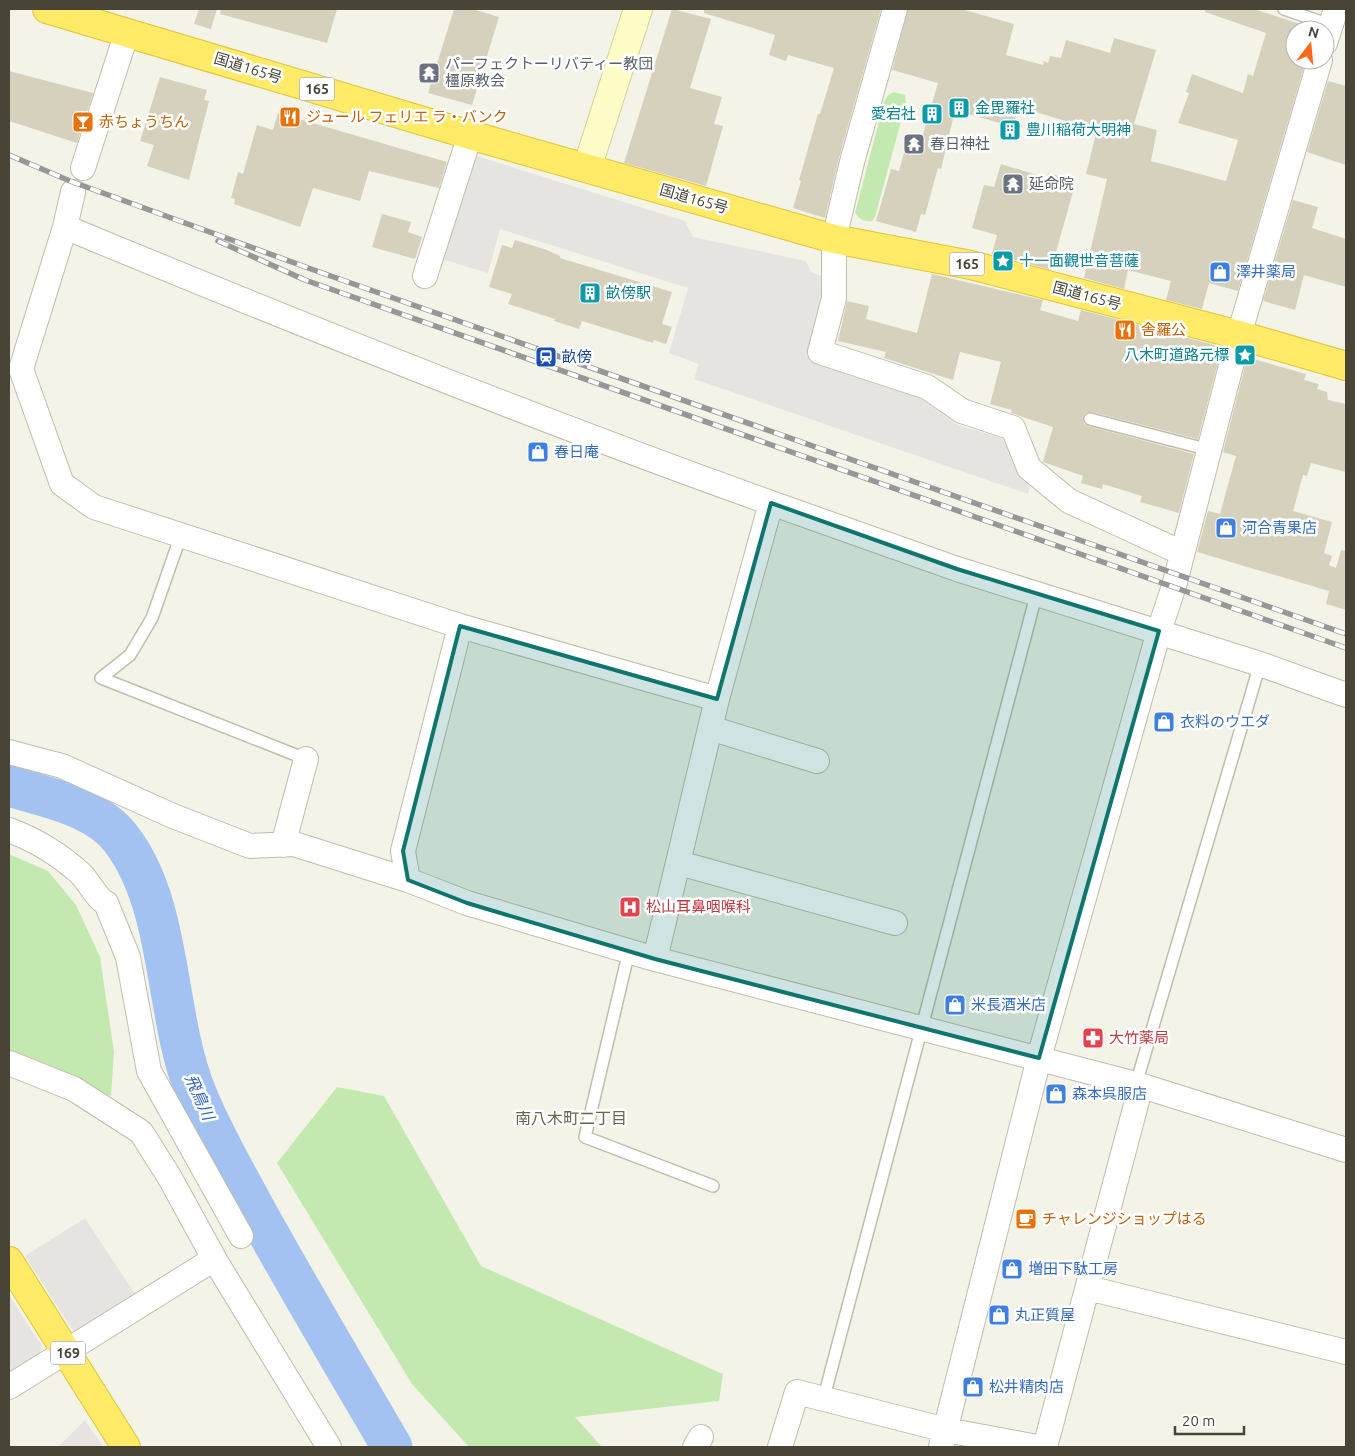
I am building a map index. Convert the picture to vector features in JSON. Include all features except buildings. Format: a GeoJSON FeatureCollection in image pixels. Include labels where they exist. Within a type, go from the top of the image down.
{"type":"FeatureCollection","features":[{"type":"Feature","properties":{"kind":"highway","name":"国道165号"},"geometry":{"type":"LineString","coordinates":[[47,9],[470,135],[834,239],[971,265],[1239,335],[1346,366]]}},
{"type":"Feature","properties":{"kind":"highway","name":"169"},"geometry":{"type":"LineString","coordinates":[[9,1260],[126,1447]]}},
{"type":"Feature","properties":{"kind":"main road"},"geometry":{"type":"LineString","coordinates":[[588,168],[638,9]]}},
{"type":"Feature","properties":{"kind":"street"},"geometry":{"type":"LineString","coordinates":[[895,9],[852,162],[834,239],[834,298],[820,352],[927,387],[962,411],[1013,428],[1029,468],[1069,501],[1182,554]]}},
{"type":"Feature","properties":{"kind":"street"},"geometry":{"type":"LineString","coordinates":[[83,168],[127,32]]}},
{"type":"Feature","properties":{"kind":"street"},"geometry":{"type":"LineString","coordinates":[[944,1439],[1039,1058],[1182,554],[1239,335],[1317,70]]}},
{"type":"Feature","properties":{"kind":"street"},"geometry":{"type":"LineString","coordinates":[[425,276],[470,135]]}},
{"type":"Feature","properties":{"kind":"street"},"geometry":{"type":"LineString","coordinates":[[73,192],[65,227],[15,367],[62,484],[94,507],[460,626],[717,699]]}},
{"type":"Feature","properties":{"kind":"street"},"geometry":{"type":"LineString","coordinates":[[65,227],[322,333],[500,403],[771,503],[957,568],[1159,631],[1346,695]]}},
{"type":"Feature","properties":{"kind":"street"},"geometry":{"type":"LineString","coordinates":[[655,958],[717,699],[771,503]]}},
{"type":"Feature","properties":{"kind":"street"},"geometry":{"type":"LineString","coordinates":[[408,880],[403,851],[460,626]]}},
{"type":"Feature","properties":{"kind":"street"},"geometry":{"type":"LineString","coordinates":[[710,728],[817,761]]}},
{"type":"Feature","properties":{"kind":"street"},"geometry":{"type":"LineString","coordinates":[[9,752],[62,766],[173,816],[250,846],[294,844],[408,880],[467,903],[629,951],[1139,1085],[1346,1149]]}},
{"type":"Feature","properties":{"kind":"street"},"geometry":{"type":"LineString","coordinates":[[283,845],[306,759]]}},
{"type":"Feature","properties":{"kind":"street"},"geometry":{"type":"LineString","coordinates":[[9,830],[46,846],[83,876],[96,890],[101,901],[106,902],[128,957],[149,1070],[172,1116],[241,1236]]}},
{"type":"Feature","properties":{"kind":"street"},"geometry":{"type":"LineString","coordinates":[[679,863],[895,923]]}},
{"type":"Feature","properties":{"kind":"street"},"geometry":{"type":"LineString","coordinates":[[9,1063],[74,1089],[141,1132],[170,1178],[214,1259],[329,1447]]}},
{"type":"Feature","properties":{"kind":"street"},"geometry":{"type":"LineString","coordinates":[[1045,1447],[1088,1288],[1139,1085]]}},
{"type":"Feature","properties":{"kind":"street"},"geometry":{"type":"LineString","coordinates":[[172,1116],[165,1134],[209,1213],[206,1220],[196,1226]]}},
{"type":"Feature","properties":{"kind":"street"},"geometry":{"type":"LineString","coordinates":[[9,1387],[214,1259]]}},
{"type":"Feature","properties":{"kind":"street"},"geometry":{"type":"LineString","coordinates":[[1088,1288],[1346,1352]]}},
{"type":"Feature","properties":{"kind":"street"},"geometry":{"type":"LineString","coordinates":[[780,1447],[797,1392],[824,1397],[944,1439],[1037,1447]]}},
{"type":"Feature","properties":{"kind":"lane"},"geometry":{"type":"LineString","coordinates":[[1284,9],[1314,20]]}},
{"type":"Feature","properties":{"kind":"lane"},"geometry":{"type":"LineString","coordinates":[[1090,419],[1210,450]]}},
{"type":"Feature","properties":{"kind":"lane"},"geometry":{"type":"LineString","coordinates":[[181,535],[152,618],[130,655],[101,678],[306,759]]}},
{"type":"Feature","properties":{"kind":"lane"},"geometry":{"type":"LineString","coordinates":[[824,1397],[1037,592]]}},
{"type":"Feature","properties":{"kind":"lane"},"geometry":{"type":"LineString","coordinates":[[1139,1085],[1260,664]]}},
{"type":"Feature","properties":{"kind":"lane"},"geometry":{"type":"LineString","coordinates":[[629,951],[585,1137],[713,1186]]}},
{"type":"Feature","properties":{"kind":"highlighted area"},"geometry":{"type":"Polygon","coordinates":[[[771,503],[957,569],[1159,631],[1039,1058],[655,959],[467,903],[408,880],[403,851],[460,626],[717,699],[771,503]]]}},
{"type":"Feature","properties":{"kind":"green space"},"geometry":{"type":"Polygon","coordinates":[[[894,92],[905,95],[906,103],[875,217],[872,221],[864,220],[855,213],[884,102],[888,95],[894,92]]]}},
{"type":"Feature","properties":{"kind":"green space"},"geometry":{"type":"Polygon","coordinates":[[[9,854],[48,871],[76,905],[100,957],[114,1052],[111,1096],[9,1055],[9,854]]]}},
{"type":"Feature","properties":{"kind":"green space"},"geometry":{"type":"Polygon","coordinates":[[[337,1087],[384,1096],[481,1266],[723,1374],[719,1401],[575,1417],[602,1447],[469,1447],[412,1384],[277,1163],[337,1087]]]}},
{"type":"Feature","properties":{"kind":"shaded area"},"geometry":{"type":"Polygon","coordinates":[[[473,155],[685,221],[693,237],[806,261],[811,272],[824,277],[809,361],[911,392],[958,425],[1001,438],[1014,453],[1021,477],[1030,487],[1028,494],[694,379],[699,364],[669,353],[688,288],[500,229],[488,273],[441,259],[473,155]]]}},
{"type":"Feature","properties":{"kind":"shaded area"},"geometry":{"type":"Polygon","coordinates":[[[85,1218],[135,1294],[74,1332],[25,1256],[85,1218]]]}},
{"type":"Feature","properties":{"kind":"shaded area"},"geometry":{"type":"Polygon","coordinates":[[[9,1295],[42,1346],[39,1357],[9,1374],[9,1295]]]}},
{"type":"Feature","properties":{"kind":"shaded area"},"geometry":{"type":"Polygon","coordinates":[[[85,1420],[103,1447],[58,1447],[85,1420]]]}},
{"type":"Feature","properties":{"kind":"waterway","name":"飛鳥川"},"geometry":{"type":"LineString","coordinates":[[9,786],[55,799],[99,819],[112,828],[139,867],[151,897],[159,929],[186,1062],[208,1121],[269,1235],[392,1447]]}},
{"type":"Feature","properties":{"kind":"railway"},"geometry":{"type":"LineString","coordinates":[[9,155],[70,181],[311,269],[1346,634]]}},
{"type":"Feature","properties":{"kind":"railway"},"geometry":{"type":"LineString","coordinates":[[218,241],[305,280],[1346,648]]}},
{"type":"Feature","properties":{"kind":"place","name":"パーフェクトーリバティー教団 橿原教会"},"geometry":{"type":"Point","coordinates":[429,73]}},
{"type":"Feature","properties":{"kind":"place","name":"金毘羅社"},"geometry":{"type":"Point","coordinates":[959,108]}},
{"type":"Feature","properties":{"kind":"place","name":"愛宕社"},"geometry":{"type":"Point","coordinates":[932,114]}},
{"type":"Feature","properties":{"kind":"place","name":"ジュール フェリエ ラ・バンク"},"geometry":{"type":"Point","coordinates":[290,117]}},
{"type":"Feature","properties":{"kind":"place","name":"赤ちょうちん"},"geometry":{"type":"Point","coordinates":[83,122]}},
{"type":"Feature","properties":{"kind":"place","name":"豊川稲荷大明神"},"geometry":{"type":"Point","coordinates":[1010,130]}},
{"type":"Feature","properties":{"kind":"place","name":"春日神社"},"geometry":{"type":"Point","coordinates":[914,144]}},
{"type":"Feature","properties":{"kind":"place","name":"延命院"},"geometry":{"type":"Point","coordinates":[1013,184]}},
{"type":"Feature","properties":{"kind":"place","name":"十一面觀世音菩薩"},"geometry":{"type":"Point","coordinates":[1003,261]}},
{"type":"Feature","properties":{"kind":"place","name":"澤井薬局"},"geometry":{"type":"Point","coordinates":[1220,272]}},
{"type":"Feature","properties":{"kind":"place","name":"畝傍駅"},"geometry":{"type":"Point","coordinates":[590,293]}},
{"type":"Feature","properties":{"kind":"place","name":"舎羅公"},"geometry":{"type":"Point","coordinates":[1125,330]}},
{"type":"Feature","properties":{"kind":"place","name":"八木町道路元標"},"geometry":{"type":"Point","coordinates":[1245,355]}},
{"type":"Feature","properties":{"kind":"place","name":"畝傍"},"geometry":{"type":"Point","coordinates":[546,357]}},
{"type":"Feature","properties":{"kind":"place","name":"春日庵"},"geometry":{"type":"Point","coordinates":[538,452]}},
{"type":"Feature","properties":{"kind":"place","name":"河合青果店"},"geometry":{"type":"Point","coordinates":[1226,528]}},
{"type":"Feature","properties":{"kind":"place","name":"衣料のウエダ"},"geometry":{"type":"Point","coordinates":[1164,722]}},
{"type":"Feature","properties":{"kind":"place","name":"松山耳鼻咽喉科"},"geometry":{"type":"Point","coordinates":[630,907]}},
{"type":"Feature","properties":{"kind":"place","name":"米長酒米店"},"geometry":{"type":"Point","coordinates":[955,1005]}},
{"type":"Feature","properties":{"kind":"place","name":"大竹薬局"},"geometry":{"type":"Point","coordinates":[1093,1038]}},
{"type":"Feature","properties":{"kind":"place","name":"森本呉服店"},"geometry":{"type":"Point","coordinates":[1056,1094]}},
{"type":"Feature","properties":{"kind":"place","name":"チャレンジショップはる"},"geometry":{"type":"Point","coordinates":[1026,1219]}},
{"type":"Feature","properties":{"kind":"place","name":"増田下駄工房"},"geometry":{"type":"Point","coordinates":[1012,1269]}},
{"type":"Feature","properties":{"kind":"place","name":"丸正質屋"},"geometry":{"type":"Point","coordinates":[999,1315]}},
{"type":"Feature","properties":{"kind":"place","name":"松井精肉店"},"geometry":{"type":"Point","coordinates":[973,1387]}},
{"type":"Feature","properties":{"kind":"district","name":"南八木町二丁目"},"geometry":{"type":"Point","coordinates":[571,1118]}}]}
